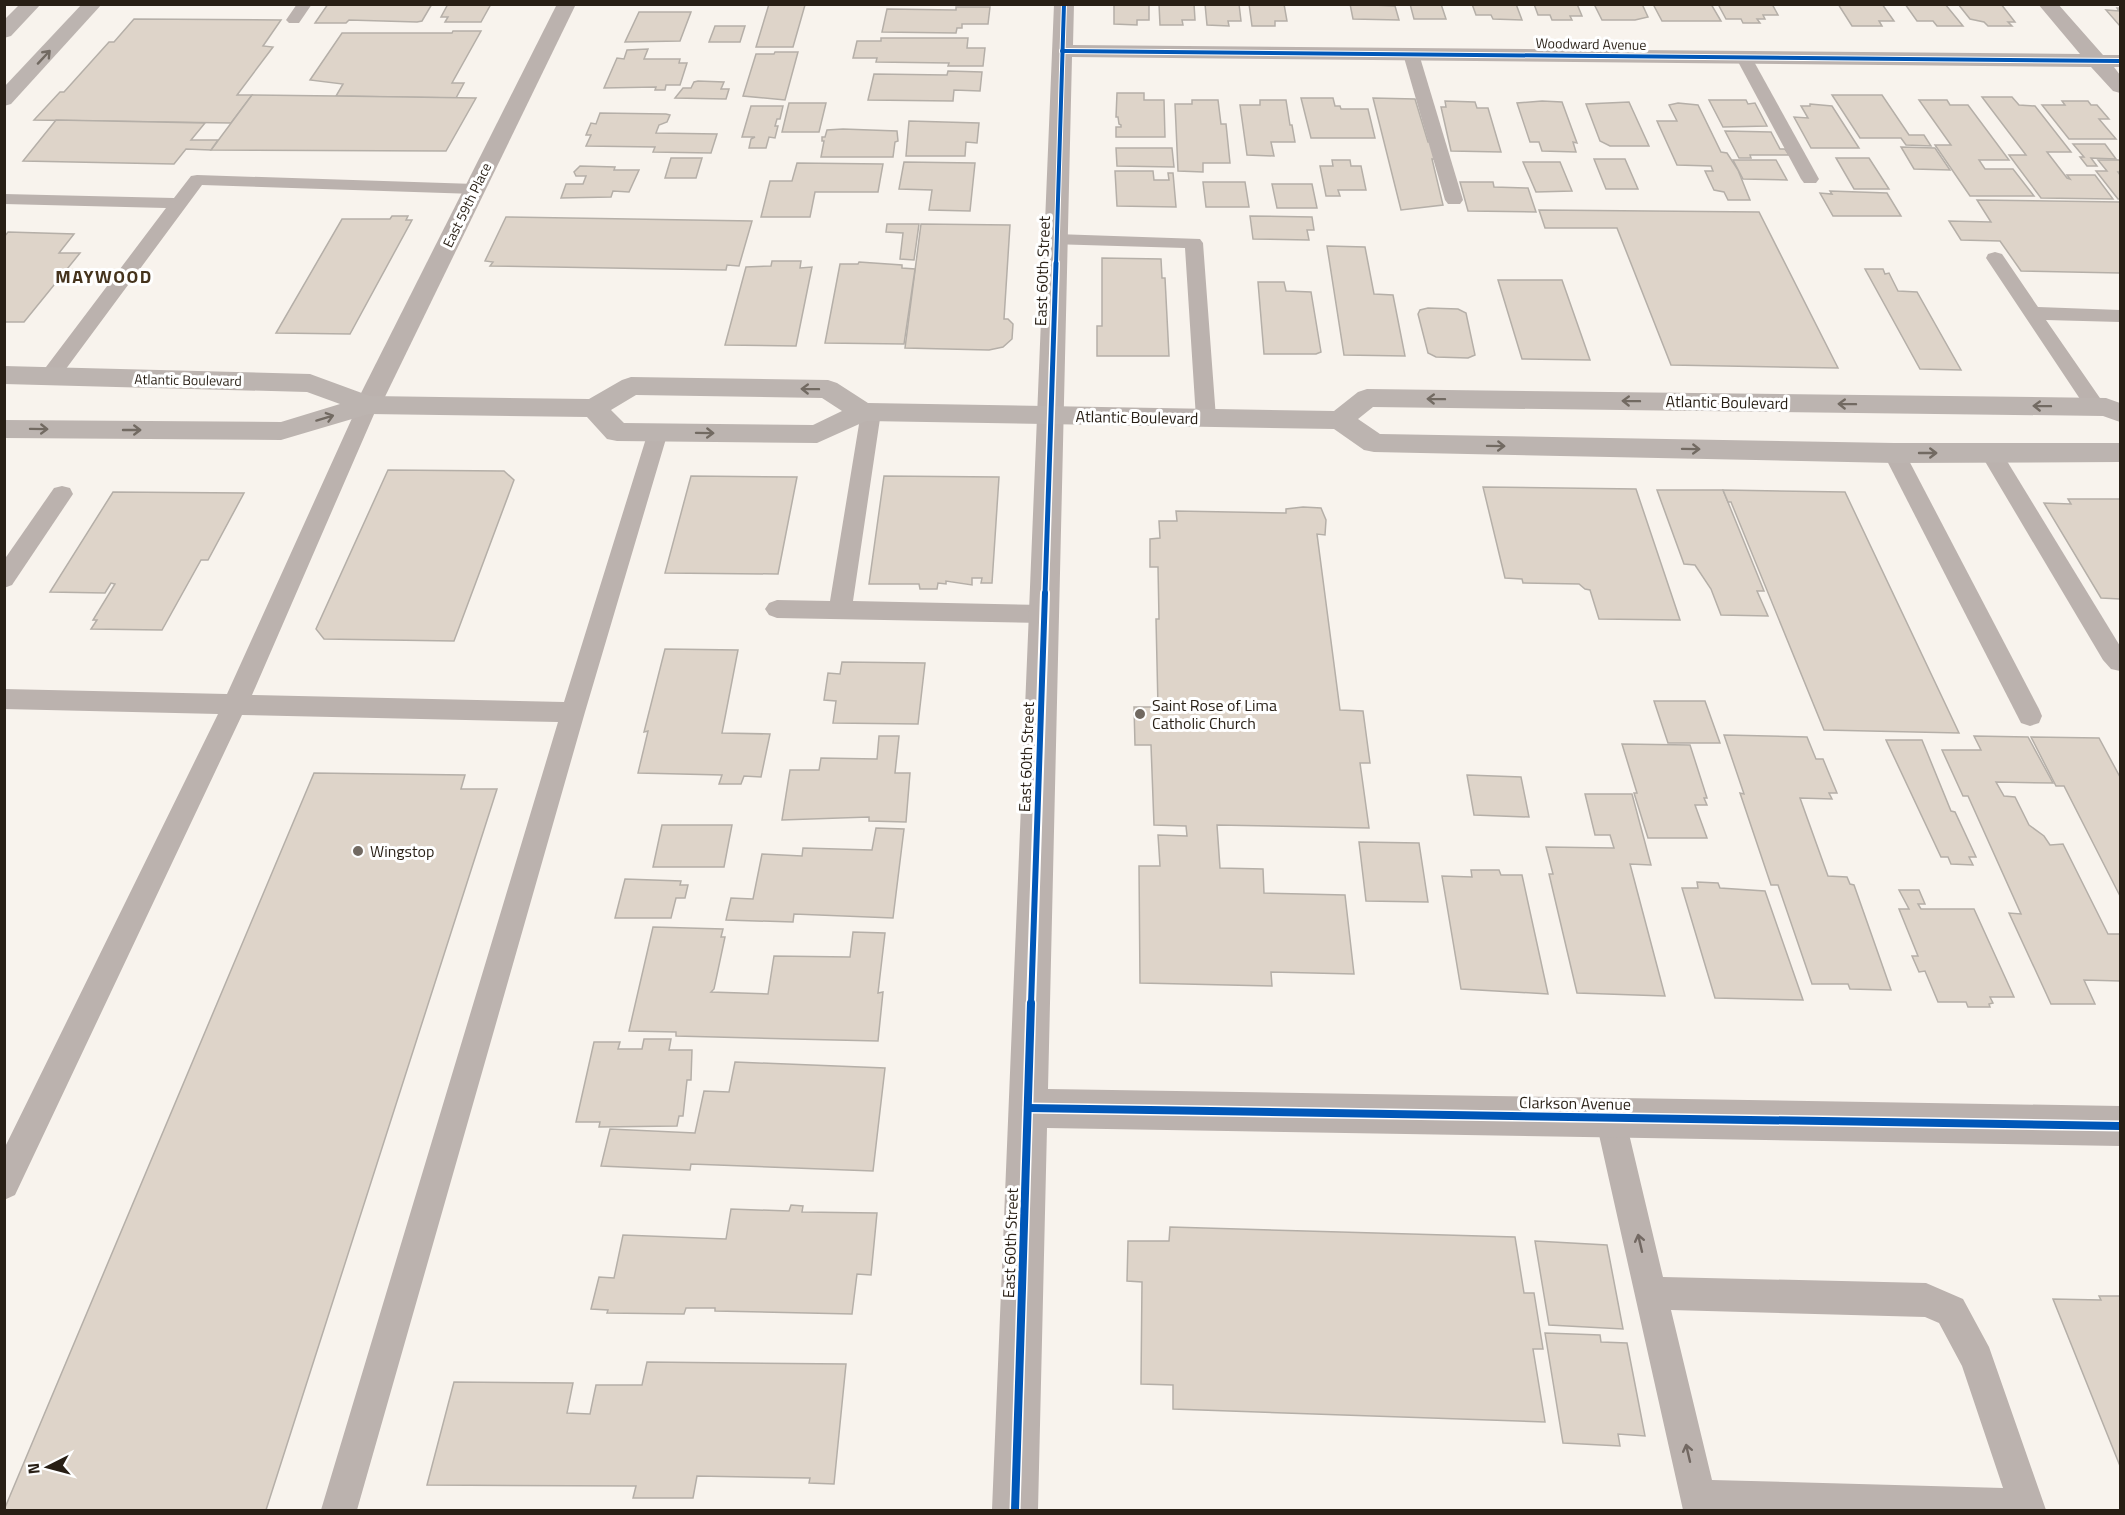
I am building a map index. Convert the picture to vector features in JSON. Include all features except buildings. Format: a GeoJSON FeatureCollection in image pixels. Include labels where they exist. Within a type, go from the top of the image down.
{"type":"FeatureCollection","features":[{"type":"Feature","properties":{"kind":"main road"},"geometry":{"type":"LineString","coordinates":[[4,32],[32,4]]}},
{"type":"Feature","properties":{"kind":"main road"},"geometry":{"type":"LineString","coordinates":[[4,99],[93,4]]}},
{"type":"Feature","properties":{"kind":"main road","name":"Atlantic Boulevard"},"geometry":{"type":"LineString","coordinates":[[4,375],[310,383],[368,405]]}},
{"type":"Feature","properties":{"kind":"main road"},"geometry":{"type":"LineString","coordinates":[[594,408],[631,386],[666,386],[828,389],[866,412]]}},
{"type":"Feature","properties":{"kind":"main road","name":"Atlantic Boulevard"},"geometry":{"type":"LineString","coordinates":[[4,429],[281,431],[368,405],[594,408],[617,432],[817,434],[866,412],[1340,420],[1367,398],[2106,406],[2121,413]]}},
{"type":"Feature","properties":{"kind":"main road"},"geometry":{"type":"LineString","coordinates":[[1340,420],[1374,443],[1894,453],[2121,453]]}},
{"type":"Feature","properties":{"kind":"street","name":"East 59th Place"},"geometry":{"type":"LineString","coordinates":[[368,405],[567,4]]}},
{"type":"Feature","properties":{"kind":"street","name":"East 60th Street"},"geometry":{"type":"LineString","coordinates":[[1015,1510],[1064,4]]}},
{"type":"Feature","properties":{"kind":"street"},"geometry":{"type":"LineString","coordinates":[[2047,4],[2121,87]]}},
{"type":"Feature","properties":{"kind":"street","name":"Woodward Avenue"},"geometry":{"type":"LineString","coordinates":[[1062,51],[2121,61]]}},
{"type":"Feature","properties":{"kind":"street","name":"Clarkson Avenue"},"geometry":{"type":"LineString","coordinates":[[1028,1108],[2121,1126]]}},
{"type":"Feature","properties":{"kind":"lane"},"geometry":{"type":"LineString","coordinates":[[294,20],[305,4]]}},
{"type":"Feature","properties":{"kind":"lane"},"geometry":{"type":"LineString","coordinates":[[1411,54],[1454,200]]}},
{"type":"Feature","properties":{"kind":"lane"},"geometry":{"type":"LineString","coordinates":[[1744,58],[1810,178]]}},
{"type":"Feature","properties":{"kind":"lane"},"geometry":{"type":"LineString","coordinates":[[50,376],[197,180],[475,189]]}},
{"type":"Feature","properties":{"kind":"lane"},"geometry":{"type":"LineString","coordinates":[[4,199],[180,203]]}},
{"type":"Feature","properties":{"kind":"lane"},"geometry":{"type":"LineString","coordinates":[[1056,240],[1194,243],[1206,418]]}},
{"type":"Feature","properties":{"kind":"lane"},"geometry":{"type":"LineString","coordinates":[[1995,258],[2094,406]]}},
{"type":"Feature","properties":{"kind":"lane"},"geometry":{"type":"LineString","coordinates":[[2032,313],[2121,316]]}},
{"type":"Feature","properties":{"kind":"lane"},"geometry":{"type":"LineString","coordinates":[[4,1184],[235,704],[368,405]]}},
{"type":"Feature","properties":{"kind":"lane"},"geometry":{"type":"LineString","coordinates":[[840,610],[866,412]]}},
{"type":"Feature","properties":{"kind":"lane"},"geometry":{"type":"LineString","coordinates":[[339,1510],[573,712],[658,432]]}},
{"type":"Feature","properties":{"kind":"lane"},"geometry":{"type":"LineString","coordinates":[[1894,453],[2031,716]]}},
{"type":"Feature","properties":{"kind":"lane"},"geometry":{"type":"LineString","coordinates":[[1991,453],[2112,653],[2121,662]]}},
{"type":"Feature","properties":{"kind":"lane"},"geometry":{"type":"LineString","coordinates":[[4,579],[62,494]]}},
{"type":"Feature","properties":{"kind":"lane"},"geometry":{"type":"LineString","coordinates":[[777,609],[1044,614]]}},
{"type":"Feature","properties":{"kind":"lane"},"geometry":{"type":"LineString","coordinates":[[4,699],[573,712]]}},
{"type":"Feature","properties":{"kind":"lane"},"geometry":{"type":"LineString","coordinates":[[1611,1117],[1651,1293],[1700,1504],[2027,1509],[1977,1359],[1951,1311],[1926,1300],[1651,1293]]}},
{"type":"Feature","properties":{"kind":"cycle path"},"geometry":{"type":"LineString","coordinates":[[1015,1510],[1064,4]]}},
{"type":"Feature","properties":{"kind":"cycle path"},"geometry":{"type":"LineString","coordinates":[[1062,51],[2120,61]]}},
{"type":"Feature","properties":{"kind":"cycle path"},"geometry":{"type":"LineString","coordinates":[[1028,1108],[2120,1126]]}},
{"type":"Feature","properties":{"kind":"place","name":"Saint Rose of Lima Catholic Church"},"geometry":{"type":"Point","coordinates":[1140,714]}},
{"type":"Feature","properties":{"kind":"place","name":"Wingstop"},"geometry":{"type":"Point","coordinates":[358,851]}},
{"type":"Feature","properties":{"kind":"district","name":"MAYWOOD"},"geometry":{"type":"Point","coordinates":[104,277]}}]}
